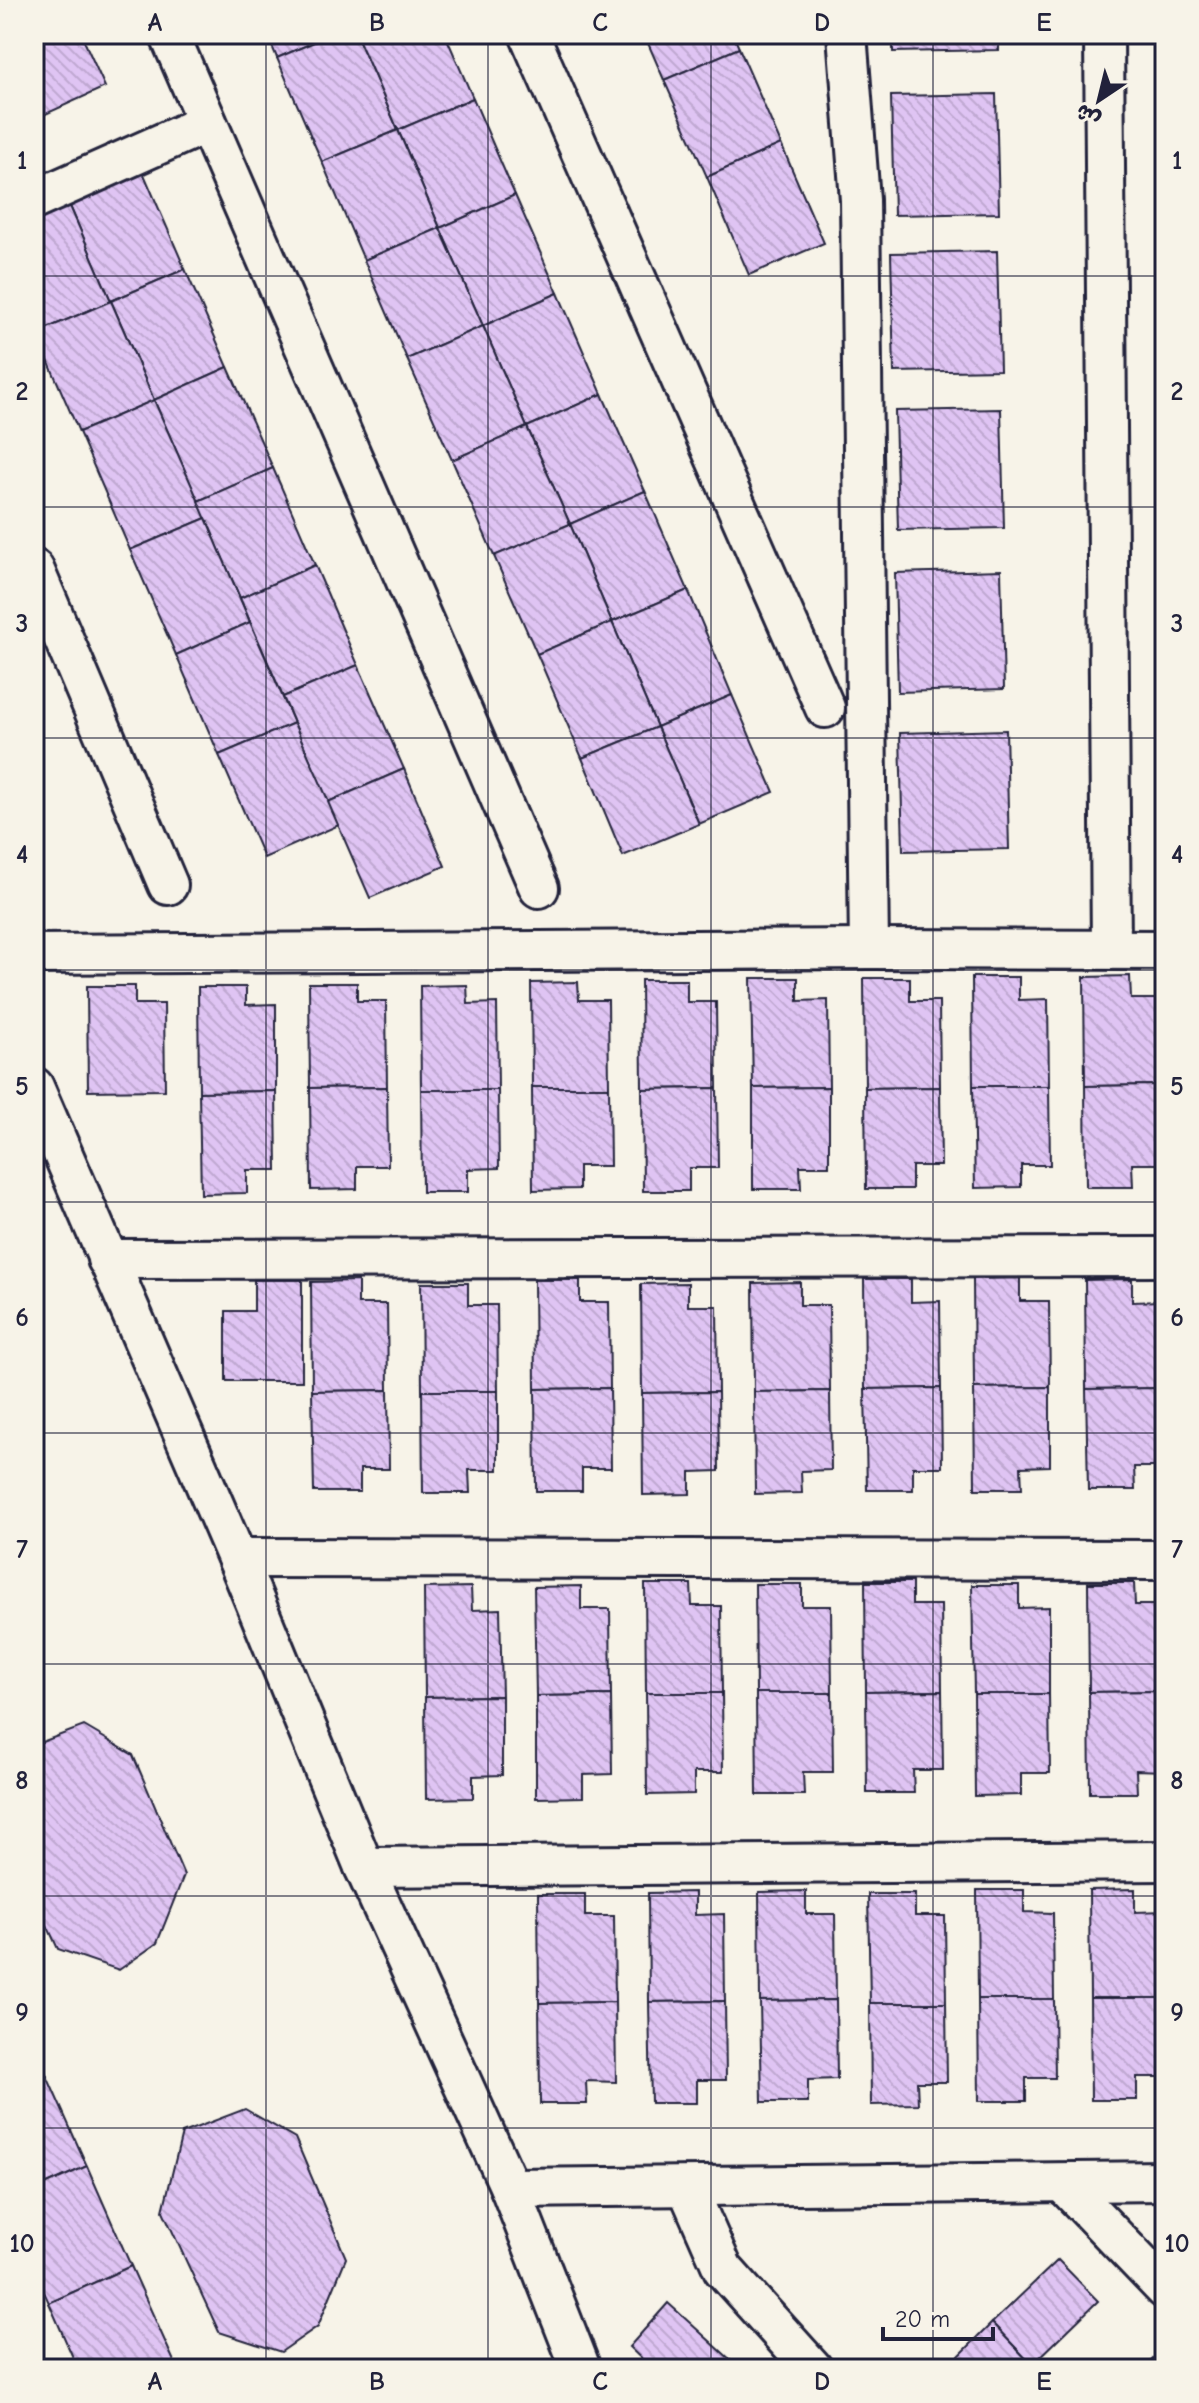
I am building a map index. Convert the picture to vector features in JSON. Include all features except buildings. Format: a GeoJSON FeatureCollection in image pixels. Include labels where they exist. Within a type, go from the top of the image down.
{"type":"FeatureCollection","features":[{"type":"Feature","properties":{"kind":"street"},"geometry":{"type":"LineString","coordinates":[[169,34],[539,888]]}},
{"type":"Feature","properties":{"kind":"street"},"geometry":{"type":"LineString","coordinates":[[529,34],[825,708]]}},
{"type":"Feature","properties":{"kind":"street"},"geometry":{"type":"LineString","coordinates":[[847,34],[860,200],[869,949]]}},
{"type":"Feature","properties":{"kind":"street"},"geometry":{"type":"LineString","coordinates":[[1104,34],[1111,949]]}},
{"type":"Feature","properties":{"kind":"street"},"geometry":{"type":"LineString","coordinates":[[34,200],[207,123]]}},
{"type":"Feature","properties":{"kind":"street"},"geometry":{"type":"LineString","coordinates":[[34,569],[168,885]]}},
{"type":"Feature","properties":{"kind":"street"},"geometry":{"type":"LineString","coordinates":[[34,954],[1165,950]]}},
{"type":"Feature","properties":{"kind":"street"},"geometry":{"type":"LineString","coordinates":[[34,1087],[237,1558],[364,1867],[510,2188],[581,2369]]}},
{"type":"Feature","properties":{"kind":"street"},"geometry":{"type":"LineString","coordinates":[[107,1259],[1165,1257]]}},
{"type":"Feature","properties":{"kind":"street"},"geometry":{"type":"LineString","coordinates":[[237,1558],[1165,1560]]}},
{"type":"Feature","properties":{"kind":"street"},"geometry":{"type":"LineString","coordinates":[[364,1867],[1165,1861]]}},
{"type":"Feature","properties":{"kind":"street"},"geometry":{"type":"LineString","coordinates":[[510,2188],[1165,2181]]}},
{"type":"Feature","properties":{"kind":"street"},"geometry":{"type":"LineString","coordinates":[[1063,2183],[1165,2289]]}},
{"type":"Feature","properties":{"kind":"street"},"geometry":{"type":"LineString","coordinates":[[687,2187],[723,2269],[813,2369]]}}]}
